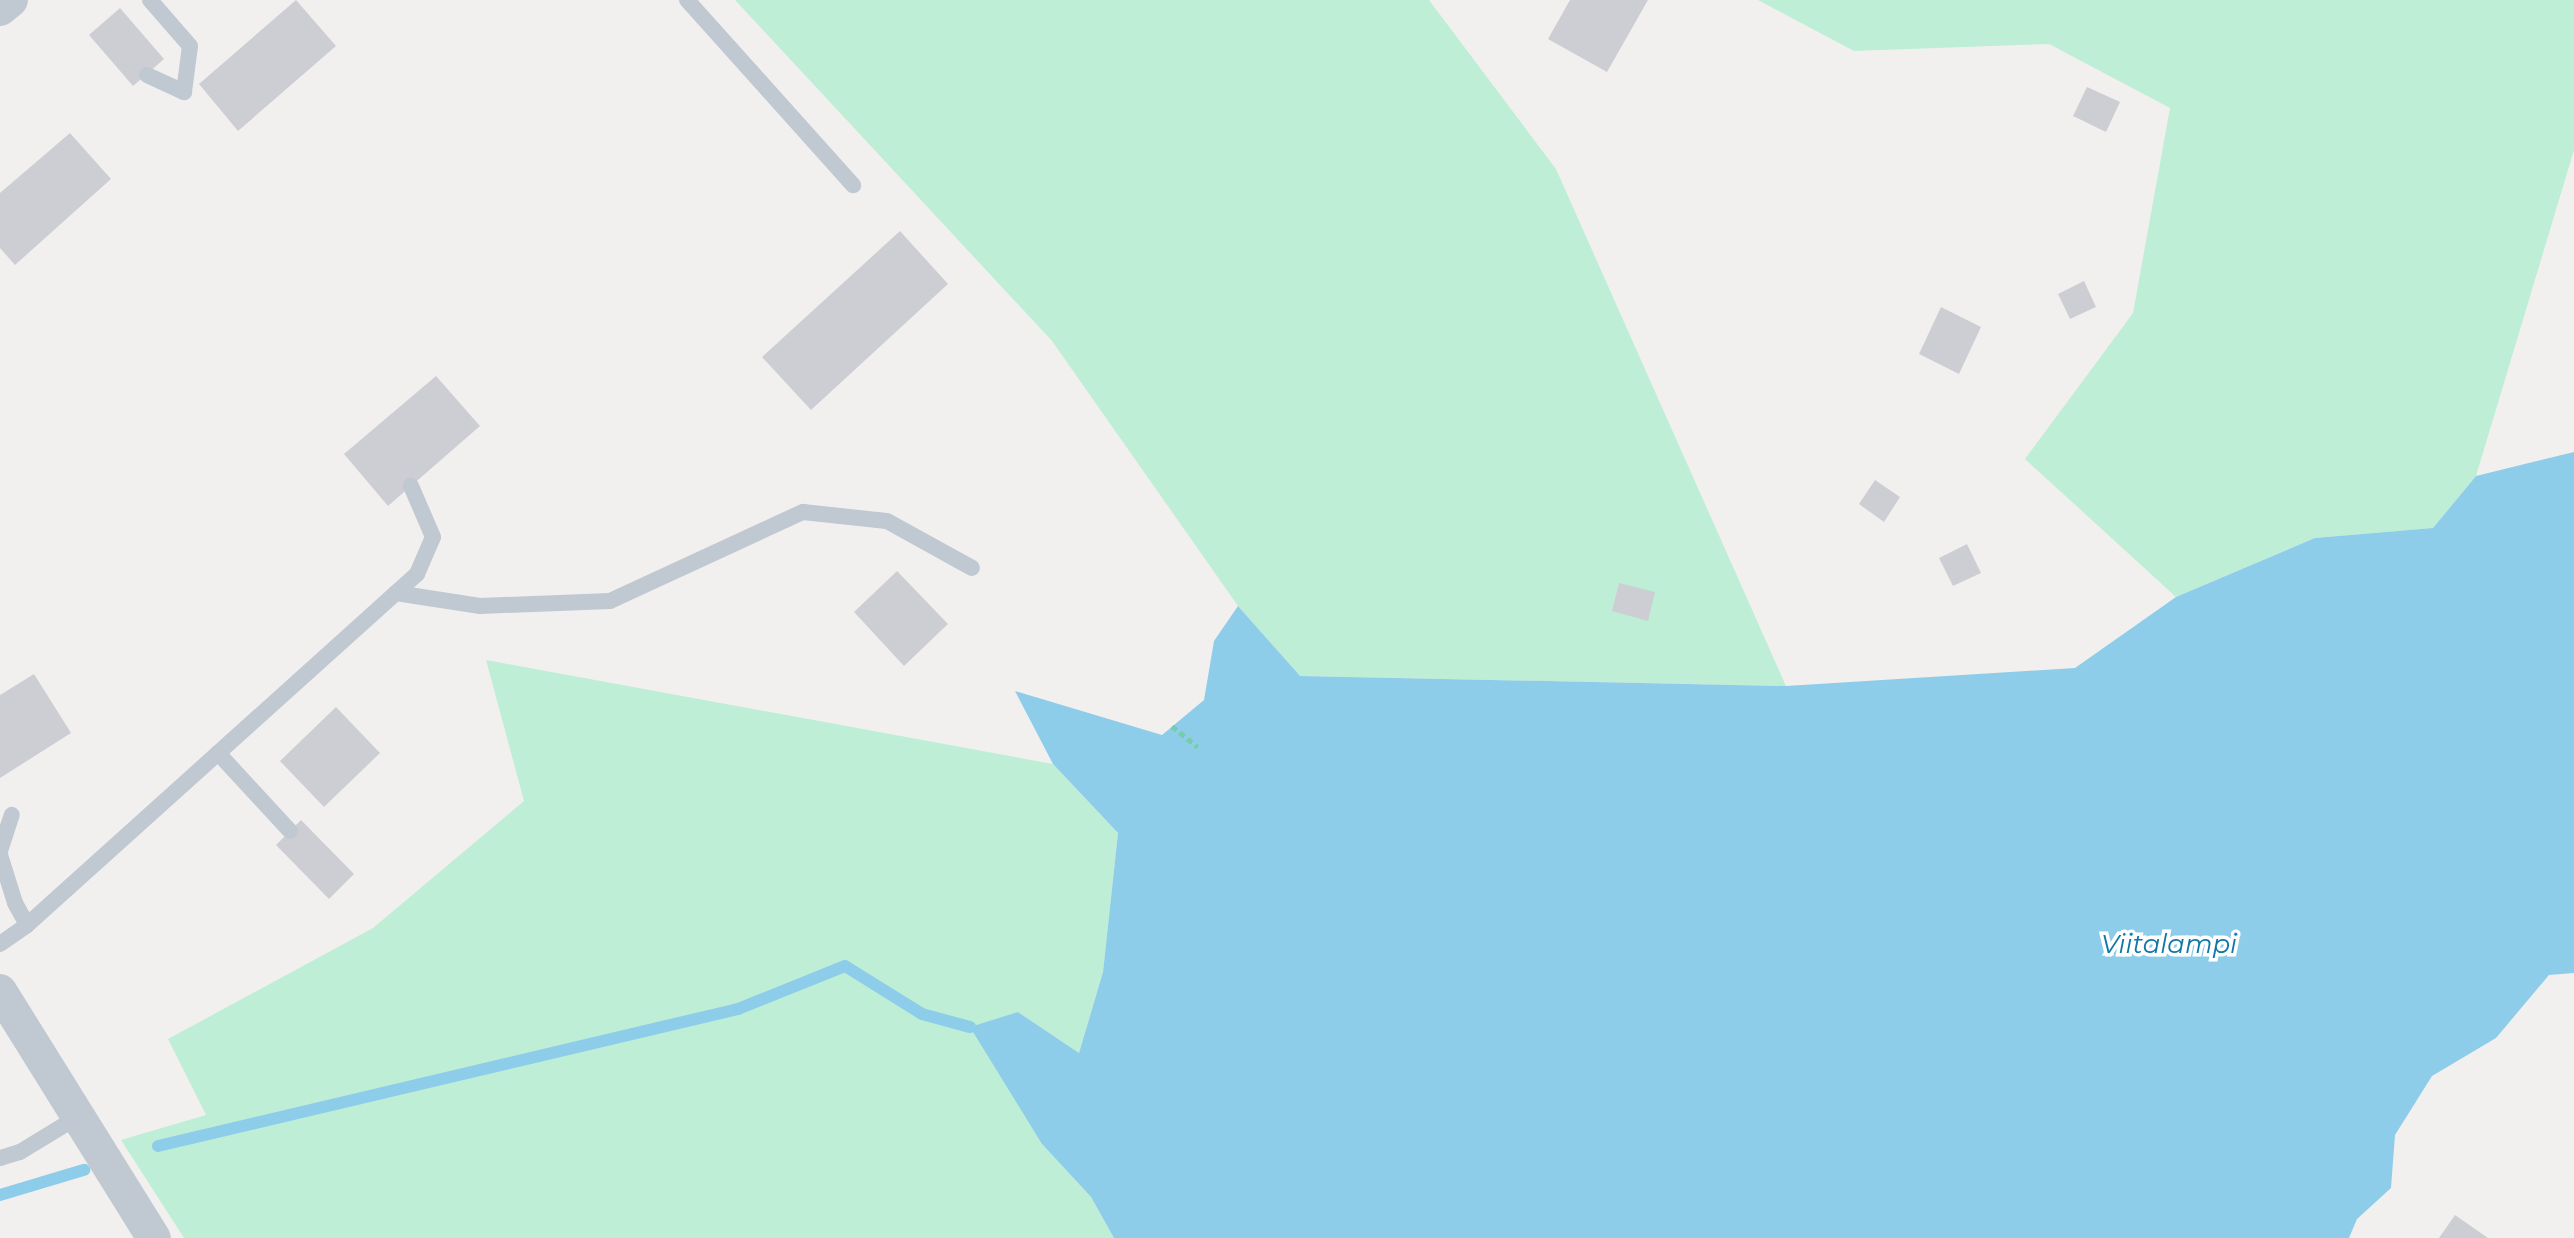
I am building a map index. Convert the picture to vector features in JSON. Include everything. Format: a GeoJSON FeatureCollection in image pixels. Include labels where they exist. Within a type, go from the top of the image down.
{"type":"FeatureCollection","features":[{"type":"Feature","properties":{"kind":"street"},"geometry":{"type":"LineString","coordinates":[[0,9],[11,0]]}},
{"type":"Feature","properties":{"kind":"street"},"geometry":{"type":"LineString","coordinates":[[0,991],[154,1238]]}},
{"type":"Feature","properties":{"kind":"lane"},"geometry":{"type":"LineString","coordinates":[[147,75],[184,92],[190,46],[150,0]]}},
{"type":"Feature","properties":{"kind":"lane"},"geometry":{"type":"LineString","coordinates":[[687,0],[853,185]]}},
{"type":"Feature","properties":{"kind":"lane"},"geometry":{"type":"LineString","coordinates":[[0,944],[27,925],[417,574],[433,537],[411,486]]}},
{"type":"Feature","properties":{"kind":"lane"},"geometry":{"type":"LineString","coordinates":[[396,593],[480,606],[610,601],[803,512],[887,521],[972,568]]}},
{"type":"Feature","properties":{"kind":"lane"},"geometry":{"type":"LineString","coordinates":[[218,753],[290,831]]}},
{"type":"Feature","properties":{"kind":"lane"},"geometry":{"type":"LineString","coordinates":[[12,815],[0,853],[15,903],[27,925]]}},
{"type":"Feature","properties":{"kind":"lane"},"geometry":{"type":"LineString","coordinates":[[0,1158],[20,1152],[79,1116]]}},
{"type":"Feature","properties":{"kind":"path"},"geometry":{"type":"LineString","coordinates":[[1172,726],[1198,747]]}},
{"type":"Feature","properties":{"kind":"green space"},"geometry":{"type":"Polygon","coordinates":[[[735,0],[1429,0],[1556,169],[1786,686],[1299,676],[1238,606],[1052,341],[735,0]]]}},
{"type":"Feature","properties":{"kind":"green space"},"geometry":{"type":"Polygon","coordinates":[[[1758,0],[2574,0],[2574,150],[2476,476],[2433,528],[2315,538],[2176,597],[2025,459],[2133,313],[2170,108],[2049,44],[1854,51],[1758,0]]]}},
{"type":"Feature","properties":{"kind":"green space"},"geometry":{"type":"Polygon","coordinates":[[[486,660],[1053,764],[1118,833],[1103,972],[1079,1053],[1018,1012],[1042,1144],[1091,1197],[1114,1238],[184,1238],[121,1140],[206,1115],[168,1039],[373,928],[524,801],[486,660]]]}},
{"type":"Feature","properties":{"kind":"water","name":"Viitalampi"},"geometry":{"type":"Polygon","coordinates":[[[2574,452],[2574,973],[2549,975],[2496,1038],[2432,1076],[2395,1135],[2391,1188],[2357,1219],[2349,1238],[1114,1238],[1091,1197],[1042,1144],[970,1027],[1018,1012],[1079,1053],[1103,972],[1118,833],[1053,764],[1015,691],[1162,735],[1204,700],[1214,641],[1238,606],[1300,676],[1786,686],[2075,668],[2176,597],[2315,538],[2433,528],[2476,476],[2574,452]]]}},
{"type":"Feature","properties":{"kind":"building"},"geometry":{"type":"Polygon","coordinates":[[[296,0],[336,46],[238,131],[199,84],[296,0]]]}},
{"type":"Feature","properties":{"kind":"building"},"geometry":{"type":"Polygon","coordinates":[[[1570,0],[1648,0],[1607,72],[1548,39],[1570,0]]]}},
{"type":"Feature","properties":{"kind":"building"},"geometry":{"type":"Polygon","coordinates":[[[120,8],[164,59],[133,86],[89,35],[120,8]]]}},
{"type":"Feature","properties":{"kind":"building"},"geometry":{"type":"Polygon","coordinates":[[[2087,87],[2120,102],[2106,132],[2073,116],[2087,87]]]}},
{"type":"Feature","properties":{"kind":"building"},"geometry":{"type":"Polygon","coordinates":[[[70,133],[111,179],[15,265],[0,248],[0,193],[70,133]]]}},
{"type":"Feature","properties":{"kind":"building"},"geometry":{"type":"Polygon","coordinates":[[[900,231],[948,284],[811,410],[762,357],[900,231]]]}},
{"type":"Feature","properties":{"kind":"building"},"geometry":{"type":"Polygon","coordinates":[[[2084,281],[2096,307],[2070,319],[2058,294],[2084,281]]]}},
{"type":"Feature","properties":{"kind":"building"},"geometry":{"type":"Polygon","coordinates":[[[1941,307],[1981,327],[1959,374],[1919,354],[1941,307]]]}},
{"type":"Feature","properties":{"kind":"building"},"geometry":{"type":"Polygon","coordinates":[[[436,376],[480,426],[388,506],[344,454],[436,376]]]}},
{"type":"Feature","properties":{"kind":"building"},"geometry":{"type":"Polygon","coordinates":[[[1875,480],[1900,497],[1884,522],[1859,504],[1875,480]]]}},
{"type":"Feature","properties":{"kind":"building"},"geometry":{"type":"Polygon","coordinates":[[[1967,544],[1981,573],[1953,586],[1939,558],[1967,544]]]}},
{"type":"Feature","properties":{"kind":"building"},"geometry":{"type":"Polygon","coordinates":[[[897,571],[948,624],[904,666],[854,612],[897,571]]]}},
{"type":"Feature","properties":{"kind":"building"},"geometry":{"type":"Polygon","coordinates":[[[1619,583],[1655,592],[1648,621],[1612,611],[1619,583]]]}},
{"type":"Feature","properties":{"kind":"building"},"geometry":{"type":"Polygon","coordinates":[[[34,674],[71,733],[0,778],[0,695],[34,674]]]}},
{"type":"Feature","properties":{"kind":"building"},"geometry":{"type":"Polygon","coordinates":[[[336,707],[380,753],[324,807],[280,761],[336,707]]]}},
{"type":"Feature","properties":{"kind":"building"},"geometry":{"type":"Polygon","coordinates":[[[301,820],[354,874],[329,899],[276,845],[301,820]]]}},
{"type":"Feature","properties":{"kind":"building"},"geometry":{"type":"Polygon","coordinates":[[[2455,1215],[2488,1238],[2439,1238],[2455,1215]]]}},
{"type":"Feature","properties":{"kind":"waterway"},"geometry":{"type":"LineString","coordinates":[[158,1146],[738,1009],[845,966],[922,1014],[970,1027]]}},
{"type":"Feature","properties":{"kind":"waterway"},"geometry":{"type":"LineString","coordinates":[[0,1195],[84,1170]]}}]}
